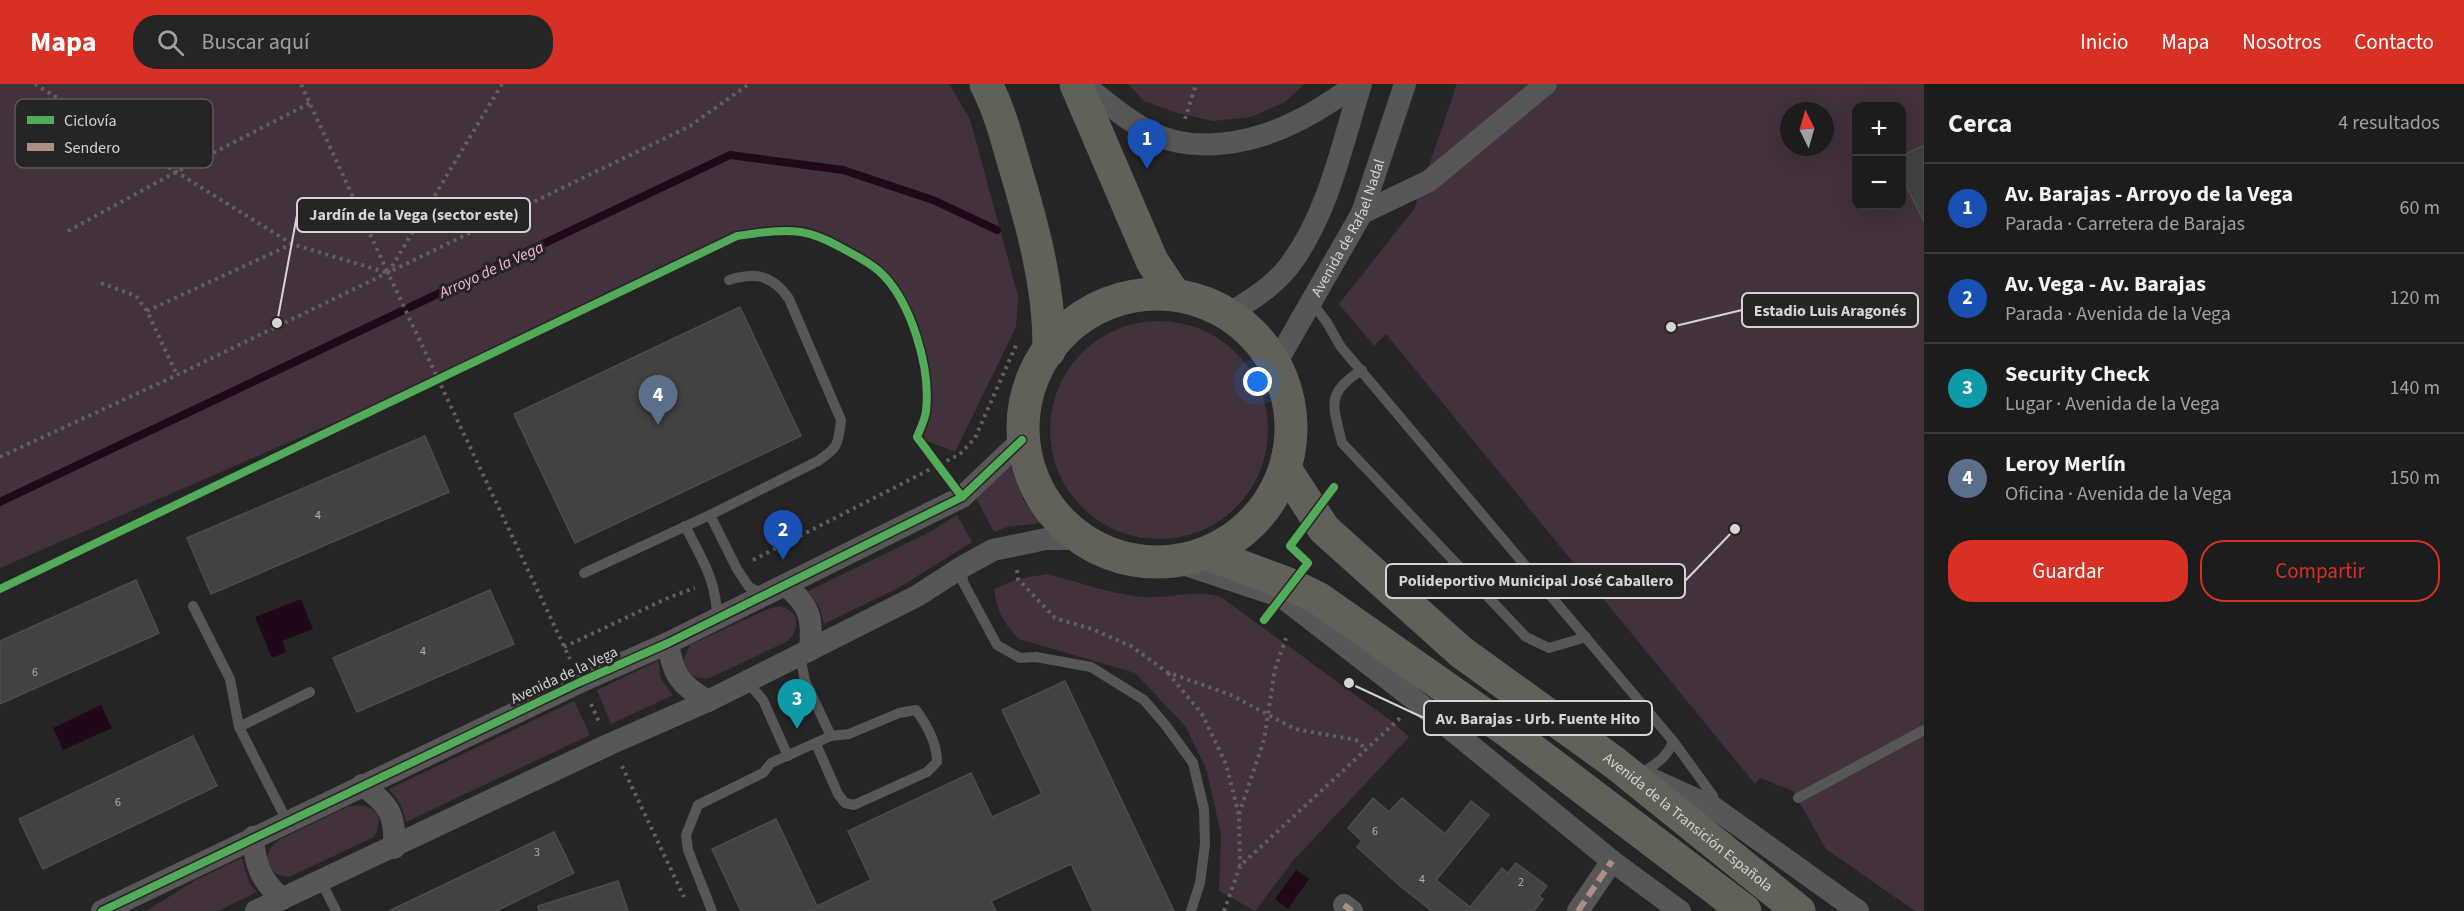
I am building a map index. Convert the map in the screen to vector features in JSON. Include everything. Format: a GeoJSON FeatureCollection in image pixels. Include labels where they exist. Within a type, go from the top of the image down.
{"type":"FeatureCollection","features":[{"type":"Feature","properties":{"kind":"main road"},"geometry":{"type":"LineString","coordinates":[[986,84],[995,101],[1026,200],[1045,285],[1049,319],[1049,351]]}},
{"type":"Feature","properties":{"kind":"main road"},"geometry":{"type":"LineString","coordinates":[[1076,84],[1152,261],[1174,294]]}},
{"type":"Feature","properties":{"kind":"main road"},"geometry":{"type":"LineString","coordinates":[[1174,294],[1214,304],[1228,314],[1253,330],[1286,382],[1294,426],[1286,470],[1254,524],[1208,554],[1177,562],[1129,561],[1079,539],[1041,499],[1029,471],[1022,440],[1023,406],[1033,375],[1049,351],[1080,316],[1112,300],[1143,295],[1174,294]]}},
{"type":"Feature","properties":{"kind":"main road","name":"Avenida de la Transición Española"},"geometry":{"type":"LineString","coordinates":[[1286,470],[1324,529],[1461,652],[1627,768],[1799,911]]}},
{"type":"Feature","properties":{"kind":"main road"},"geometry":{"type":"LineString","coordinates":[[1208,554],[1291,585],[1318,598],[1509,732],[1745,911]]}},
{"type":"Feature","properties":{"kind":"street"},"geometry":{"type":"LineString","coordinates":[[1083,84],[1149,132],[1179,143],[1214,144],[1256,137],[1299,121],[1359,84]]}},
{"type":"Feature","properties":{"kind":"street"},"geometry":{"type":"LineString","coordinates":[[1228,314],[1253,299],[1288,268],[1304,244],[1324,203],[1359,84]]}},
{"type":"Feature","properties":{"kind":"street","name":"Avenida de Rafael Nadal"},"geometry":{"type":"LineString","coordinates":[[1275,365],[1362,213],[1406,84]]}},
{"type":"Feature","properties":{"kind":"street"},"geometry":{"type":"LineString","coordinates":[[1362,213],[1429,181],[1546,84]]}},
{"type":"Feature","properties":{"kind":"street","name":"Avenida de la Vega"},"geometry":{"type":"LineString","coordinates":[[102,911],[362,785],[668,643],[962,497],[1022,440]]}},
{"type":"Feature","properties":{"kind":"street"},"geometry":{"type":"LineString","coordinates":[[256,911],[394,848],[610,744],[708,701],[917,596],[993,550],[1046,539],[1079,539]]}},
{"type":"Feature","properties":{"kind":"street"},"geometry":{"type":"LineString","coordinates":[[1177,562],[1282,597],[1415,700],[1612,861],[1680,911]]}},
{"type":"Feature","properties":{"kind":"street"},"geometry":{"type":"LineString","coordinates":[[784,585],[801,598],[807,610],[812,627],[805,653]]}},
{"type":"Feature","properties":{"kind":"street"},"geometry":{"type":"LineString","coordinates":[[668,643],[676,676],[682,683],[708,701]]}},
{"type":"Feature","properties":{"kind":"street"},"geometry":{"type":"LineString","coordinates":[[1627,768],[1713,807],[1858,911]]}},
{"type":"Feature","properties":{"kind":"street"},"geometry":{"type":"LineString","coordinates":[[362,785],[380,798],[390,812],[395,830],[394,848]]}},
{"type":"Feature","properties":{"kind":"street"},"geometry":{"type":"LineString","coordinates":[[253,837],[254,858],[266,885],[282,899]]}},
{"type":"Feature","properties":{"kind":"street"},"geometry":{"type":"LineString","coordinates":[[1578,911],[1612,861]]}},
{"type":"Feature","properties":{"kind":"lane"},"geometry":{"type":"LineString","coordinates":[[584,573],[710,515],[835,449],[839,437],[840,420],[789,299],[780,286],[766,278],[748,274],[729,280]]}},
{"type":"Feature","properties":{"kind":"lane"},"geometry":{"type":"LineString","coordinates":[[1312,303],[1341,347],[1673,741],[1713,796],[1713,807]]}},
{"type":"Feature","properties":{"kind":"lane"},"geometry":{"type":"LineString","coordinates":[[1362,370],[1339,387],[1336,397],[1333,408],[1342,443],[1526,637],[1549,648],[1586,637]]}},
{"type":"Feature","properties":{"kind":"lane"},"geometry":{"type":"LineString","coordinates":[[710,515],[748,587],[764,595]]}},
{"type":"Feature","properties":{"kind":"lane"},"geometry":{"type":"LineString","coordinates":[[685,526],[712,581],[717,598],[717,619]]}},
{"type":"Feature","properties":{"kind":"lane"},"geometry":{"type":"LineString","coordinates":[[962,567],[966,589],[997,645],[1020,658],[1036,657],[1091,667],[1143,700],[1167,727],[1193,763],[1204,809],[1205,844],[1200,883],[1191,911]]}},
{"type":"Feature","properties":{"kind":"lane"},"geometry":{"type":"LineString","coordinates":[[193,606],[230,679],[238,727],[287,821]]}},
{"type":"Feature","properties":{"kind":"lane"},"geometry":{"type":"LineString","coordinates":[[805,653],[805,681],[831,736]]}},
{"type":"Feature","properties":{"kind":"lane"},"geometry":{"type":"LineString","coordinates":[[747,681],[763,700],[788,756]]}},
{"type":"Feature","properties":{"kind":"lane"},"geometry":{"type":"LineString","coordinates":[[238,727],[310,692]]}},
{"type":"Feature","properties":{"kind":"lane"},"geometry":{"type":"LineString","coordinates":[[712,911],[688,850],[686,835],[698,806],[763,773],[771,763],[831,736],[849,734],[899,713],[916,710],[925,722],[937,752],[937,762],[927,772],[854,805],[845,803],[838,794],[816,744]]}},
{"type":"Feature","properties":{"kind":"lane"},"geometry":{"type":"LineString","coordinates":[[1798,798],[1924,730]]}},
{"type":"Feature","properties":{"kind":"lane"},"geometry":{"type":"LineString","coordinates":[[1627,768],[1654,765],[1670,751],[1673,741]]}},
{"type":"Feature","properties":{"kind":"lane"},"geometry":{"type":"LineString","coordinates":[[321,881],[336,911]]}},
{"type":"Feature","properties":{"kind":"path"},"geometry":{"type":"LineString","coordinates":[[35,84],[59,99]]}},
{"type":"Feature","properties":{"kind":"path"},"geometry":{"type":"LineString","coordinates":[[301,84],[580,682],[627,775],[685,900]]}},
{"type":"Feature","properties":{"kind":"path"},"geometry":{"type":"LineString","coordinates":[[388,273],[502,84]]}},
{"type":"Feature","properties":{"kind":"path"},"geometry":{"type":"LineString","coordinates":[[0,457],[177,375],[690,126],[749,84]]}},
{"type":"Feature","properties":{"kind":"path"},"geometry":{"type":"LineString","coordinates":[[1187,113],[1196,84]]}},
{"type":"Feature","properties":{"kind":"path"},"geometry":{"type":"LineString","coordinates":[[213,153],[310,104]]}},
{"type":"Feature","properties":{"kind":"path"},"geometry":{"type":"LineString","coordinates":[[170,168],[292,244],[388,273]]}},
{"type":"Feature","properties":{"kind":"path"},"geometry":{"type":"LineString","coordinates":[[68,231],[184,168]]}},
{"type":"Feature","properties":{"kind":"path"},"geometry":{"type":"LineString","coordinates":[[0,589],[737,236],[774,232],[802,232],[855,255],[879,271],[899,299],[911,319],[924,369],[926,411],[917,437],[962,497]]}},
{"type":"Feature","properties":{"kind":"path"},"geometry":{"type":"LineString","coordinates":[[147,311],[292,244]]}},
{"type":"Feature","properties":{"kind":"path"},"geometry":{"type":"LineString","coordinates":[[101,283],[136,296],[147,311],[177,375]]}},
{"type":"Feature","properties":{"kind":"path"},"geometry":{"type":"LineString","coordinates":[[737,569],[960,454],[975,438],[1020,337]]}},
{"type":"Feature","properties":{"kind":"path"},"geometry":{"type":"LineString","coordinates":[[993,550],[1002,572],[1016,566],[1018,579],[1055,618],[1092,629],[1131,646],[1167,672],[1202,714],[1226,764],[1239,815],[1240,866],[1224,911]]}},
{"type":"Feature","properties":{"kind":"path"},"geometry":{"type":"LineString","coordinates":[[564,647],[670,597],[712,581]]}},
{"type":"Feature","properties":{"kind":"path"},"geometry":{"type":"LineString","coordinates":[[1239,815],[1264,740],[1275,669],[1286,638]]}},
{"type":"Feature","properties":{"kind":"path"},"geometry":{"type":"LineString","coordinates":[[1167,672],[1231,695],[1295,729],[1356,740],[1365,749]]}},
{"type":"Feature","properties":{"kind":"path"},"geometry":{"type":"LineString","coordinates":[[1240,866],[1403,715]]}},
{"type":"Feature","properties":{"kind":"shaded area"},"geometry":{"type":"Polygon","coordinates":[[[0,84],[949,84],[970,119],[1018,296],[1016,327],[955,452],[917,437],[926,411],[924,369],[911,319],[894,289],[879,271],[855,255],[803,232],[737,236],[437,378],[0,568],[0,84]]]}},
{"type":"Feature","properties":{"kind":"shaded area"},"geometry":{"type":"Polygon","coordinates":[[[1128,84],[1304,84],[1285,102],[1251,117],[1213,121],[1174,112],[1144,101],[1128,84]]]}},
{"type":"Feature","properties":{"kind":"shaded area"},"geometry":{"type":"Polygon","coordinates":[[[1457,84],[1924,84],[1924,911],[1915,911],[1826,849],[1793,791],[1760,778],[1755,784],[1386,334],[1374,346],[1339,304],[1414,209],[1457,84]]]}},
{"type":"Feature","properties":{"kind":"shaded area"},"geometry":{"type":"Polygon","coordinates":[[[1148,321],[1170,321],[1191,325],[1211,333],[1228,345],[1244,361],[1256,378],[1264,398],[1268,430],[1264,462],[1256,482],[1244,499],[1228,515],[1211,527],[1191,535],[1170,539],[1148,539],[1127,535],[1107,527],[1090,515],[1074,499],[1062,482],[1054,462],[1050,441],[1050,419],[1054,398],[1062,378],[1074,361],[1090,345],[1107,333],[1127,325],[1148,321]]]}},
{"type":"Feature","properties":{"kind":"shaded area"},"geometry":{"type":"Polygon","coordinates":[[[1009,463],[1023,499],[1041,523],[1007,527],[994,532],[976,498],[1009,463]]]}},
{"type":"Feature","properties":{"kind":"shaded area"},"geometry":{"type":"Polygon","coordinates":[[[957,515],[972,542],[900,587],[824,624],[820,608],[808,591],[930,532],[957,515]]]}},
{"type":"Feature","properties":{"kind":"shaded area"},"geometry":{"type":"Polygon","coordinates":[[[1047,574],[1107,591],[1143,597],[1202,594],[1221,597],[1394,723],[1409,737],[1292,862],[1255,911],[1219,891],[1221,835],[1207,771],[1186,727],[1135,673],[1019,639],[1005,622],[997,604],[994,589],[1018,579],[1047,574]]]}},
{"type":"Feature","properties":{"kind":"shaded area"},"geometry":{"type":"Polygon","coordinates":[[[301,599],[313,629],[282,641],[286,652],[272,658],[255,617],[301,599]]]}},
{"type":"Feature","properties":{"kind":"shaded area"},"geometry":{"type":"Polygon","coordinates":[[[779,606],[786,608],[795,616],[795,630],[788,641],[710,678],[695,677],[687,669],[683,660],[690,645],[779,606]]]}},
{"type":"Feature","properties":{"kind":"shaded area"},"geometry":{"type":"Polygon","coordinates":[[[658,661],[661,679],[673,695],[611,724],[597,690],[658,661]]]}},
{"type":"Feature","properties":{"kind":"shaded area"},"geometry":{"type":"Polygon","coordinates":[[[574,701],[590,735],[406,822],[401,805],[389,789],[574,701]]]}},
{"type":"Feature","properties":{"kind":"shaded area"},"geometry":{"type":"Polygon","coordinates":[[[101,705],[112,728],[63,750],[53,728],[101,705]]]}},
{"type":"Feature","properties":{"kind":"shaded area"},"geometry":{"type":"Polygon","coordinates":[[[358,805],[370,808],[379,819],[374,837],[289,877],[281,876],[270,869],[267,859],[277,841],[347,807],[358,805]]]}},
{"type":"Feature","properties":{"kind":"shaded area"},"geometry":{"type":"Polygon","coordinates":[[[242,858],[249,883],[257,892],[218,911],[146,911],[196,880],[242,858]]]}},
{"type":"Feature","properties":{"kind":"shaded area"},"geometry":{"type":"Polygon","coordinates":[[[1296,870],[1309,879],[1288,909],[1275,899],[1296,870]]]}},
{"type":"Feature","properties":{"kind":"building"},"geometry":{"type":"Polygon","coordinates":[[[1924,145],[1924,222],[1906,185],[1906,154],[1924,145]]]}},
{"type":"Feature","properties":{"kind":"building"},"geometry":{"type":"Polygon","coordinates":[[[740,307],[801,436],[575,543],[514,414],[740,307]]]}},
{"type":"Feature","properties":{"kind":"building"},"geometry":{"type":"Polygon","coordinates":[[[425,436],[449,492],[211,594],[187,538],[425,436]]]}},
{"type":"Feature","properties":{"kind":"building"},"geometry":{"type":"Polygon","coordinates":[[[136,580],[159,633],[0,704],[0,641],[136,580]]]}},
{"type":"Feature","properties":{"kind":"building"},"geometry":{"type":"Polygon","coordinates":[[[490,590],[514,644],[357,712],[333,658],[490,590]]]}},
{"type":"Feature","properties":{"kind":"building"},"geometry":{"type":"Polygon","coordinates":[[[1065,681],[1174,911],[1093,911],[1071,864],[991,901],[996,911],[741,911],[712,849],[776,819],[817,906],[871,880],[848,831],[971,773],[992,817],[1042,794],[1002,710],[1065,681]]]}},
{"type":"Feature","properties":{"kind":"building"},"geometry":{"type":"Polygon","coordinates":[[[193,736],[217,786],[43,869],[19,819],[193,736]]]}},
{"type":"Feature","properties":{"kind":"building"},"geometry":{"type":"Polygon","coordinates":[[[1373,798],[1389,812],[1402,798],[1445,834],[1471,801],[1489,815],[1436,880],[1470,907],[1502,868],[1508,873],[1516,863],[1547,886],[1539,896],[1543,899],[1534,911],[1432,911],[1357,847],[1362,841],[1348,828],[1373,798]]]}},
{"type":"Feature","properties":{"kind":"building"},"geometry":{"type":"Polygon","coordinates":[[[554,832],[574,873],[496,911],[389,911],[554,832]]]}},
{"type":"Feature","properties":{"kind":"building"},"geometry":{"type":"Polygon","coordinates":[[[618,881],[628,911],[539,911],[538,906],[618,881]]]}},
{"type":"Feature","properties":{"kind":"waterway","name":"Arroyo de la Vega"},"geometry":{"type":"LineString","coordinates":[[0,502],[730,155],[843,170],[933,200],[997,230]]}},
{"type":"Feature","properties":{"kind":"marked path"},"geometry":{"type":"LineString","coordinates":[[1578,911],[1612,861]]}},
{"type":"Feature","properties":{"kind":"marked path"},"geometry":{"type":"LineString","coordinates":[[1344,905],[1352,911]]}},
{"type":"Feature","properties":{"kind":"cycle path"},"geometry":{"type":"LineString","coordinates":[[0,589],[737,236],[769,232],[801,232],[831,242],[879,271],[901,299],[916,336],[925,375],[926,411],[917,437],[962,497]]}},
{"type":"Feature","properties":{"kind":"cycle path"},"geometry":{"type":"LineString","coordinates":[[102,911],[580,682],[668,643],[962,497],[1022,440]]}},
{"type":"Feature","properties":{"kind":"cycle path"},"geometry":{"type":"LineString","coordinates":[[1264,620],[1308,563],[1290,546],[1334,487]]}},
{"type":"Feature","properties":{"kind":"place","name":"Av. Barajas - Arroyo de la Vega"},"geometry":{"type":"Point","coordinates":[1147,169]}},
{"type":"Feature","properties":{"kind":"place","name":"Jardín de la Vega (sector este)"},"geometry":{"type":"Point","coordinates":[277,323]}},
{"type":"Feature","properties":{"kind":"place","name":"Estadio Luis Aragonés"},"geometry":{"type":"Point","coordinates":[1671,327]}},
{"type":"Feature","properties":{"kind":"place","name":"Leroy Merlín"},"geometry":{"type":"Point","coordinates":[658,425]}},
{"type":"Feature","properties":{"kind":"place","name":"Polideportivo Municipal José Caballero"},"geometry":{"type":"Point","coordinates":[1735,529]}},
{"type":"Feature","properties":{"kind":"place","name":"Av. Vega - Av. Barajas"},"geometry":{"type":"Point","coordinates":[783,560]}},
{"type":"Feature","properties":{"kind":"place","name":"Av. Barajas - Urb. Fuente Hito"},"geometry":{"type":"Point","coordinates":[1349,683]}},
{"type":"Feature","properties":{"kind":"place","name":"Security Check"},"geometry":{"type":"Point","coordinates":[797,729]}}]}
